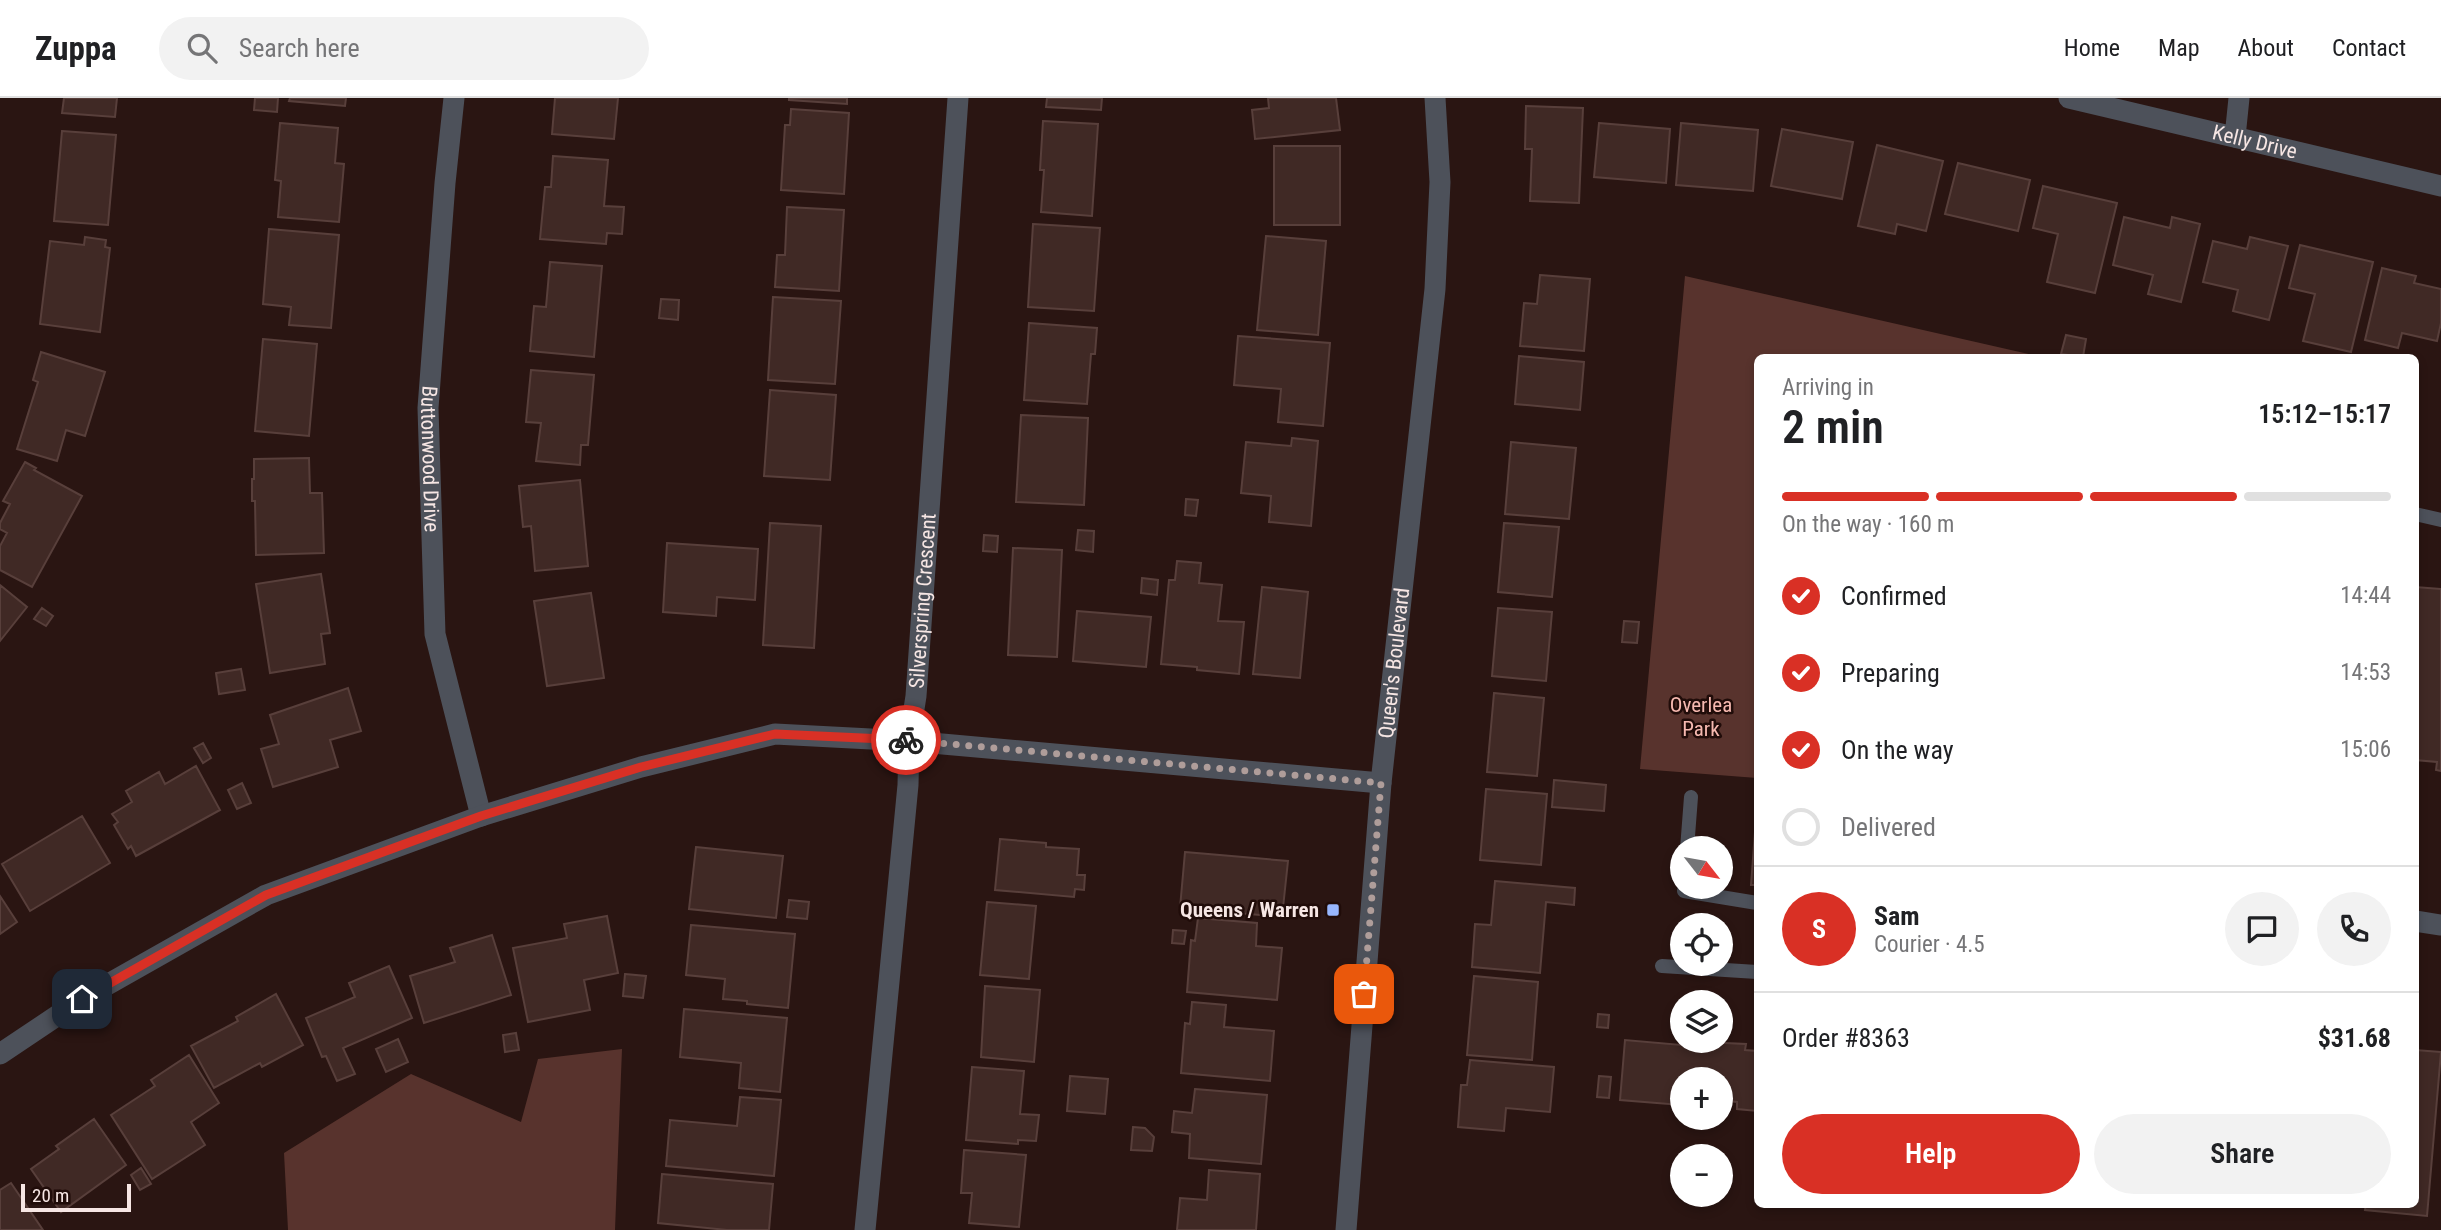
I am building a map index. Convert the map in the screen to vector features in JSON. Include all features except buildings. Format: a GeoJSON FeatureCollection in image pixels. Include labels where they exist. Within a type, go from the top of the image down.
{"type":"FeatureCollection","features":[{"type":"Feature","properties":{"kind":"street","name":"Buttonwood Drive"},"geometry":{"type":"LineString","coordinates":[[454,98],[428,408],[435,634],[481,816]]}},
{"type":"Feature","properties":{"kind":"street","name":"Silverspring Crescent"},"geometry":{"type":"LineString","coordinates":[[865,1230],[908,793],[909,741],[916,696],[958,98]]}},
{"type":"Feature","properties":{"kind":"street","name":"Queen's Boulevard"},"geometry":{"type":"LineString","coordinates":[[1346,1230],[1381,783],[1435,289],[1440,183],[1435,98]]}},
{"type":"Feature","properties":{"kind":"street","name":"Kelly Drive"},"geometry":{"type":"LineString","coordinates":[[2068,98],[2441,186]]}},
{"type":"Feature","properties":{"kind":"street"},"geometry":{"type":"LineString","coordinates":[[2235,137],[2239,98]]}},
{"type":"Feature","properties":{"kind":"street"},"geometry":{"type":"LineString","coordinates":[[0,1054],[82,999],[266,895],[481,816],[641,767],[775,734],[909,741],[1381,783]]}},
{"type":"Feature","properties":{"kind":"street"},"geometry":{"type":"LineString","coordinates":[[2419,922],[2441,925]]}},
{"type":"Feature","properties":{"kind":"lane"},"geometry":{"type":"LineString","coordinates":[[2419,515],[2441,520]]}},
{"type":"Feature","properties":{"kind":"lane"},"geometry":{"type":"LineString","coordinates":[[1688,836],[1691,797]]}},
{"type":"Feature","properties":{"kind":"lane"},"geometry":{"type":"LineString","coordinates":[[1733,899],[1754,903]]}},
{"type":"Feature","properties":{"kind":"lane"},"geometry":{"type":"LineString","coordinates":[[1662,966],[1754,972]]}},
{"type":"Feature","properties":{"kind":"green space","name":"Overlea Park"},"geometry":{"type":"Polygon","coordinates":[[[1685,276],[2029,354],[1754,354],[1754,778],[1640,769],[1685,276]]]}},
{"type":"Feature","properties":{"kind":"green space"},"geometry":{"type":"Polygon","coordinates":[[[622,1049],[615,1230],[288,1230],[284,1153],[411,1074],[521,1122],[538,1059],[622,1049]]]}},
{"type":"Feature","properties":{"kind":"way so far"},"geometry":{"type":"LineString","coordinates":[[906,740],[1381,783],[1364,994]]}},
{"type":"Feature","properties":{"kind":"place","name":"Queens / Warren"},"geometry":{"type":"Point","coordinates":[1333,910]}},
{"type":"Feature","properties":{"kind":"route"},"geometry":{"type":"LineString","coordinates":[[82,999],[266,895],[481,816],[641,767],[775,734],[906,740]]}}]}
